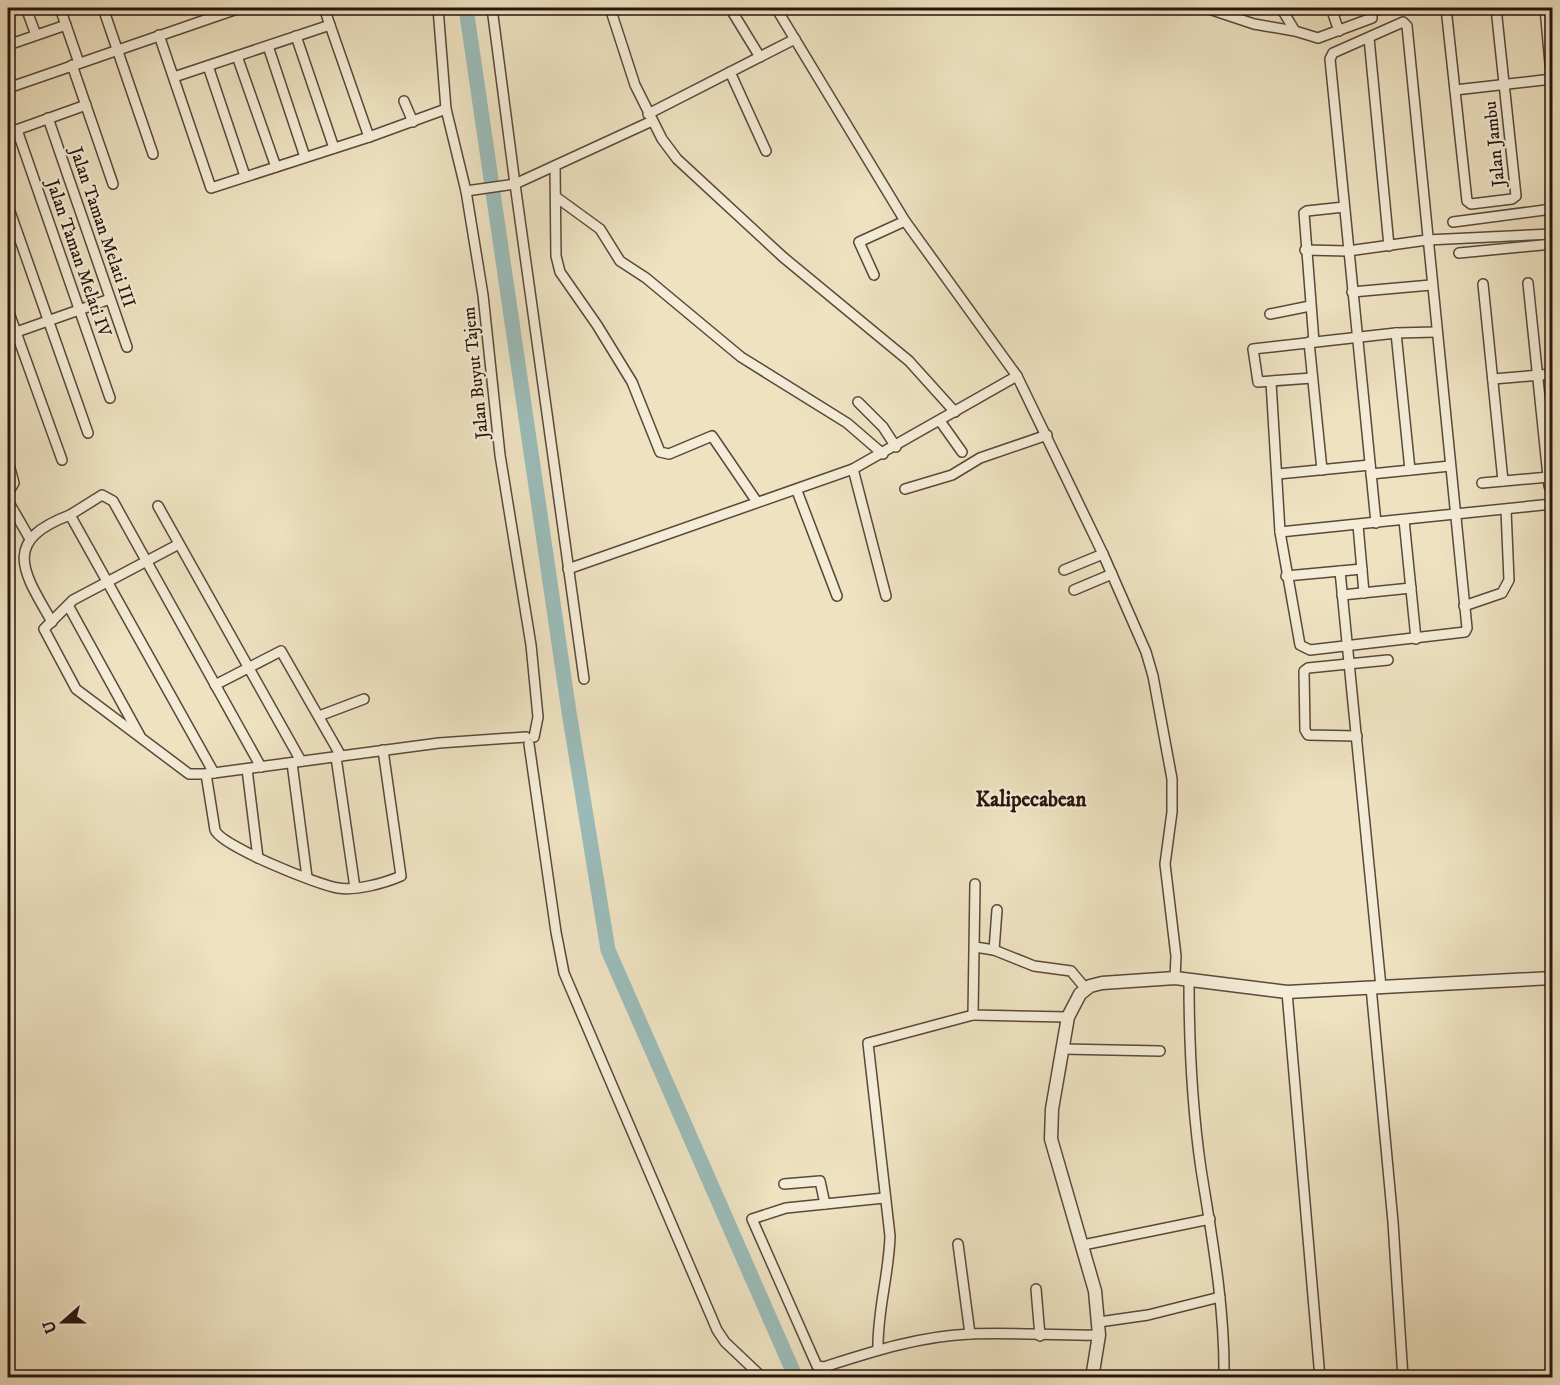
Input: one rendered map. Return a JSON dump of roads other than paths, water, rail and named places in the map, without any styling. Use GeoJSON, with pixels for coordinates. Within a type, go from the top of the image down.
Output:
{"type":"FeatureCollection","features":[{"type":"Feature","properties":{"kind":"street"},"geometry":{"type":"LineString","coordinates":[[26,8],[36,35]]}},
{"type":"Feature","properties":{"kind":"street"},"geometry":{"type":"LineString","coordinates":[[60,8],[86,105],[113,184]]}},
{"type":"Feature","properties":{"kind":"street"},"geometry":{"type":"LineString","coordinates":[[102,8],[153,154]]}},
{"type":"Feature","properties":{"kind":"street"},"geometry":{"type":"LineString","coordinates":[[8,88],[240,8]]}},
{"type":"Feature","properties":{"kind":"street"},"geometry":{"type":"LineString","coordinates":[[324,8],[369,137]]}},
{"type":"Feature","properties":{"kind":"street","name":"Jalan Buyut Tajem"},"geometry":{"type":"LineString","coordinates":[[438,8],[447,109],[469,191],[489,336],[500,455],[531,645],[538,717],[530,739],[556,932],[564,973],[717,1330],[725,1342],[763,1377]]}},
{"type":"Feature","properties":{"kind":"street"},"geometry":{"type":"LineString","coordinates":[[492,8],[513,185],[584,679]]}},
{"type":"Feature","properties":{"kind":"street"},"geometry":{"type":"LineString","coordinates":[[610,8],[626,63],[650,118],[677,159],[783,257],[909,362],[955,412]]}},
{"type":"Feature","properties":{"kind":"street"},"geometry":{"type":"LineString","coordinates":[[730,8],[760,57]]}},
{"type":"Feature","properties":{"kind":"street"},"geometry":{"type":"LineString","coordinates":[[776,8],[905,221],[1017,376],[1103,554],[1146,652],[1153,676],[1172,779],[1172,812],[1165,864],[1176,956],[1175,978]]}},
{"type":"Feature","properties":{"kind":"street"},"geometry":{"type":"LineString","coordinates":[[1206,8],[1242,20],[1318,38],[1346,36],[1369,38],[1401,22],[1407,26],[1426,240],[1467,628],[1465,632],[1416,639],[1304,671],[1305,730],[1310,736],[1357,736]]}},
{"type":"Feature","properties":{"kind":"street"},"geometry":{"type":"LineString","coordinates":[[1235,8],[1242,20]]}},
{"type":"Feature","properties":{"kind":"street"},"geometry":{"type":"LineString","coordinates":[[1281,8],[1295,31]]}},
{"type":"Feature","properties":{"kind":"street"},"geometry":{"type":"LineString","coordinates":[[1371,8],[1373,18],[1346,36],[1330,59],[1376,523]]}},
{"type":"Feature","properties":{"kind":"street"},"geometry":{"type":"LineString","coordinates":[[1446,8],[1455,90],[1552,79]]}},
{"type":"Feature","properties":{"kind":"street","name":"Jalan Jambu"},"geometry":{"type":"LineString","coordinates":[[1455,90],[1468,202],[1470,204],[1514,198],[1496,8]]}},
{"type":"Feature","properties":{"kind":"street"},"geometry":{"type":"LineString","coordinates":[[1545,8],[1552,86]]}},
{"type":"Feature","properties":{"kind":"street"},"geometry":{"type":"LineString","coordinates":[[1332,9],[1346,36]]}},
{"type":"Feature","properties":{"kind":"street"},"geometry":{"type":"LineString","coordinates":[[8,45],[66,25]]}},
{"type":"Feature","properties":{"kind":"street"},"geometry":{"type":"LineString","coordinates":[[174,77],[330,25]]}},
{"type":"Feature","properties":{"kind":"street"},"geometry":{"type":"LineString","coordinates":[[159,35],[211,188],[447,109]]}},
{"type":"Feature","properties":{"kind":"street"},"geometry":{"type":"LineString","coordinates":[[296,36],[334,148]]}},
{"type":"Feature","properties":{"kind":"street"},"geometry":{"type":"LineString","coordinates":[[1369,38],[1389,246]]}},
{"type":"Feature","properties":{"kind":"street"},"geometry":{"type":"LineString","coordinates":[[469,191],[513,185],[555,166],[650,118],[730,72],[797,42]]}},
{"type":"Feature","properties":{"kind":"street"},"geometry":{"type":"LineString","coordinates":[[268,46],[305,157]]}},
{"type":"Feature","properties":{"kind":"street"},"geometry":{"type":"LineString","coordinates":[[237,56],[276,167]]}},
{"type":"Feature","properties":{"kind":"street"},"geometry":{"type":"LineString","coordinates":[[208,66],[245,177]]}},
{"type":"Feature","properties":{"kind":"street"},"geometry":{"type":"LineString","coordinates":[[730,72],[766,151]]}},
{"type":"Feature","properties":{"kind":"street"},"geometry":{"type":"LineString","coordinates":[[404,101],[413,122]]}},
{"type":"Feature","properties":{"kind":"street"},"geometry":{"type":"LineString","coordinates":[[12,131],[86,105]]}},
{"type":"Feature","properties":{"kind":"street","name":"Jalan Taman Melati III"},"geometry":{"type":"LineString","coordinates":[[48,118],[127,347]]}},
{"type":"Feature","properties":{"kind":"street","name":"Jalan Taman Melati IV"},"geometry":{"type":"LineString","coordinates":[[12,131],[110,398]]}},
{"type":"Feature","properties":{"kind":"street"},"geometry":{"type":"LineString","coordinates":[[555,166],[556,256],[560,272],[627,374],[660,452],[669,454],[712,436],[757,502]]}},
{"type":"Feature","properties":{"kind":"street"},"geometry":{"type":"LineString","coordinates":[[556,197],[600,229],[620,261],[646,278],[741,357],[847,423],[884,454]]}},
{"type":"Feature","properties":{"kind":"street"},"geometry":{"type":"LineString","coordinates":[[8,206],[88,433]]}},
{"type":"Feature","properties":{"kind":"street"},"geometry":{"type":"LineString","coordinates":[[1322,470],[1312,378],[1304,213],[1344,207]]}},
{"type":"Feature","properties":{"kind":"street"},"geometry":{"type":"LineString","coordinates":[[1453,222],[1552,209]]}},
{"type":"Feature","properties":{"kind":"street"},"geometry":{"type":"LineString","coordinates":[[874,275],[859,242],[905,221]]}},
{"type":"Feature","properties":{"kind":"street"},"geometry":{"type":"LineString","coordinates":[[1305,250],[1348,251],[1426,240],[1552,234]]}},
{"type":"Feature","properties":{"kind":"street"},"geometry":{"type":"LineString","coordinates":[[1459,253],[1552,244]]}},
{"type":"Feature","properties":{"kind":"street"},"geometry":{"type":"LineString","coordinates":[[1482,483],[1549,481],[1528,282]]}},
{"type":"Feature","properties":{"kind":"street"},"geometry":{"type":"LineString","coordinates":[[1483,284],[1503,481]]}},
{"type":"Feature","properties":{"kind":"street"},"geometry":{"type":"LineString","coordinates":[[1352,292],[1431,285]]}},
{"type":"Feature","properties":{"kind":"street"},"geometry":{"type":"LineString","coordinates":[[11,333],[110,299]]}},
{"type":"Feature","properties":{"kind":"street"},"geometry":{"type":"LineString","coordinates":[[1270,314],[1310,306]]}},
{"type":"Feature","properties":{"kind":"street"},"geometry":{"type":"LineString","coordinates":[[8,310],[11,333],[62,460]]}},
{"type":"Feature","properties":{"kind":"street"},"geometry":{"type":"LineString","coordinates":[[1312,378],[1271,382],[1256,380],[1253,349],[1396,333],[1436,332]]}},
{"type":"Feature","properties":{"kind":"street"},"geometry":{"type":"LineString","coordinates":[[1396,333],[1410,470]]}},
{"type":"Feature","properties":{"kind":"street"},"geometry":{"type":"LineString","coordinates":[[1493,379],[1552,374]]}},
{"type":"Feature","properties":{"kind":"street"},"geometry":{"type":"LineString","coordinates":[[568,569],[757,502],[797,491],[853,469],[884,454],[1017,376]]}},
{"type":"Feature","properties":{"kind":"street"},"geometry":{"type":"LineString","coordinates":[[1271,382],[1280,532],[1300,645],[1310,650],[1388,660]]}},
{"type":"Feature","properties":{"kind":"street"},"geometry":{"type":"LineString","coordinates":[[858,402],[883,427],[896,447]]}},
{"type":"Feature","properties":{"kind":"street"},"geometry":{"type":"LineString","coordinates":[[940,421],[962,452]]}},
{"type":"Feature","properties":{"kind":"street"},"geometry":{"type":"LineString","coordinates":[[905,489],[952,475],[980,458],[1047,435]]}},
{"type":"Feature","properties":{"kind":"street"},"geometry":{"type":"LineString","coordinates":[[8,461],[14,483],[8,493]]}},
{"type":"Feature","properties":{"kind":"street"},"geometry":{"type":"LineString","coordinates":[[1278,474],[1322,470],[1410,470],[1450,466]]}},
{"type":"Feature","properties":{"kind":"street"},"geometry":{"type":"LineString","coordinates":[[853,469],[886,596]]}},
{"type":"Feature","properties":{"kind":"street"},"geometry":{"type":"LineString","coordinates":[[797,491],[837,596]]}},
{"type":"Feature","properties":{"kind":"street"},"geometry":{"type":"LineString","coordinates":[[52,622],[26,574],[22,560],[30,539],[52,523],[106,494],[113,501],[261,767]]}},
{"type":"Feature","properties":{"kind":"street"},"geometry":{"type":"LineString","coordinates":[[8,502],[30,539]]}},
{"type":"Feature","properties":{"kind":"street"},"geometry":{"type":"LineString","coordinates":[[1280,532],[1552,504]]}},
{"type":"Feature","properties":{"kind":"street"},"geometry":{"type":"LineString","coordinates":[[158,506],[249,666],[297,762],[307,877]]}},
{"type":"Feature","properties":{"kind":"street"},"geometry":{"type":"LineString","coordinates":[[1464,606],[1502,592],[1506,588],[1509,580],[1506,510]]}},
{"type":"Feature","properties":{"kind":"street"},"geometry":{"type":"LineString","coordinates":[[70,515],[210,774],[216,833],[258,858],[340,889],[355,888],[401,876],[383,750]]}},
{"type":"Feature","properties":{"kind":"street"},"geometry":{"type":"LineString","coordinates":[[1404,520],[1416,639]]}},
{"type":"Feature","properties":{"kind":"street"},"geometry":{"type":"LineString","coordinates":[[1358,525],[1364,593]]}},
{"type":"Feature","properties":{"kind":"street"},"geometry":{"type":"LineString","coordinates":[[179,544],[77,598],[44,629],[76,689],[189,774],[210,774],[439,742],[530,739]]}},
{"type":"Feature","properties":{"kind":"street"},"geometry":{"type":"LineString","coordinates":[[1064,570],[1103,554]]}},
{"type":"Feature","properties":{"kind":"street"},"geometry":{"type":"LineString","coordinates":[[1286,576],[1362,569]]}},
{"type":"Feature","properties":{"kind":"street"},"geometry":{"type":"LineString","coordinates":[[1340,571],[1357,736],[1403,1377]]}},
{"type":"Feature","properties":{"kind":"street"},"geometry":{"type":"LineString","coordinates":[[1074,590],[1112,574]]}},
{"type":"Feature","properties":{"kind":"street"},"geometry":{"type":"LineString","coordinates":[[1342,595],[1411,588]]}},
{"type":"Feature","properties":{"kind":"street"},"geometry":{"type":"LineString","coordinates":[[69,607],[141,740]]}},
{"type":"Feature","properties":{"kind":"street"},"geometry":{"type":"LineString","coordinates":[[215,685],[281,651],[319,716],[338,756],[355,888]]}},
{"type":"Feature","properties":{"kind":"street"},"geometry":{"type":"LineString","coordinates":[[319,716],[364,699]]}},
{"type":"Feature","properties":{"kind":"street"},"geometry":{"type":"LineString","coordinates":[[247,769],[258,858]]}},
{"type":"Feature","properties":{"kind":"street"},"geometry":{"type":"LineString","coordinates":[[973,1015],[975,884]]}},
{"type":"Feature","properties":{"kind":"street"},"geometry":{"type":"LineString","coordinates":[[994,950],[997,910]]}},
{"type":"Feature","properties":{"kind":"street"},"geometry":{"type":"LineString","coordinates":[[975,947],[994,950],[1034,966],[1071,971],[1086,989]]}},
{"type":"Feature","properties":{"kind":"street"},"geometry":{"type":"LineString","coordinates":[[1092,1377],[1099,1335],[1095,1291],[1051,1139],[1051,1118],[1068,1017],[1076,1000],[1086,989],[1102,982],[1175,978],[1287,992],[1552,978]]}},
{"type":"Feature","properties":{"kind":"street"},"geometry":{"type":"LineString","coordinates":[[1189,981],[1189,1041],[1195,1115],[1220,1297],[1224,1377]]}},
{"type":"Feature","properties":{"kind":"street"},"geometry":{"type":"LineString","coordinates":[[1287,992],[1320,1377]]}},
{"type":"Feature","properties":{"kind":"street"},"geometry":{"type":"LineString","coordinates":[[878,1350],[878,1319],[889,1252],[868,1043],[973,1015],[997,1013],[1068,1017]]}},
{"type":"Feature","properties":{"kind":"street"},"geometry":{"type":"LineString","coordinates":[[1063,1049],[1160,1051]]}},
{"type":"Feature","properties":{"kind":"street"},"geometry":{"type":"LineString","coordinates":[[784,1184],[820,1181],[824,1189],[825,1204]]}},
{"type":"Feature","properties":{"kind":"street"},"geometry":{"type":"LineString","coordinates":[[884,1198],[786,1208],[754,1216],[752,1221],[817,1366],[824,1367],[878,1350],[970,1334],[1099,1335]]}},
{"type":"Feature","properties":{"kind":"street"},"geometry":{"type":"LineString","coordinates":[[1083,1245],[1210,1219]]}},
{"type":"Feature","properties":{"kind":"street"},"geometry":{"type":"LineString","coordinates":[[958,1244],[970,1334]]}},
{"type":"Feature","properties":{"kind":"street"},"geometry":{"type":"LineString","coordinates":[[1036,1289],[1040,1336]]}},
{"type":"Feature","properties":{"kind":"street"},"geometry":{"type":"LineString","coordinates":[[1099,1322],[1148,1316],[1220,1297]]}},
{"type":"Feature","properties":{"kind":"waterway"},"geometry":{"type":"LineString","coordinates":[[466,8],[569,712],[608,950],[796,1378]]}},
{"type":"Feature","properties":{"kind":"district","name":"Kalipecabean"},"geometry":{"type":"Point","coordinates":[1031,799]}}]}
